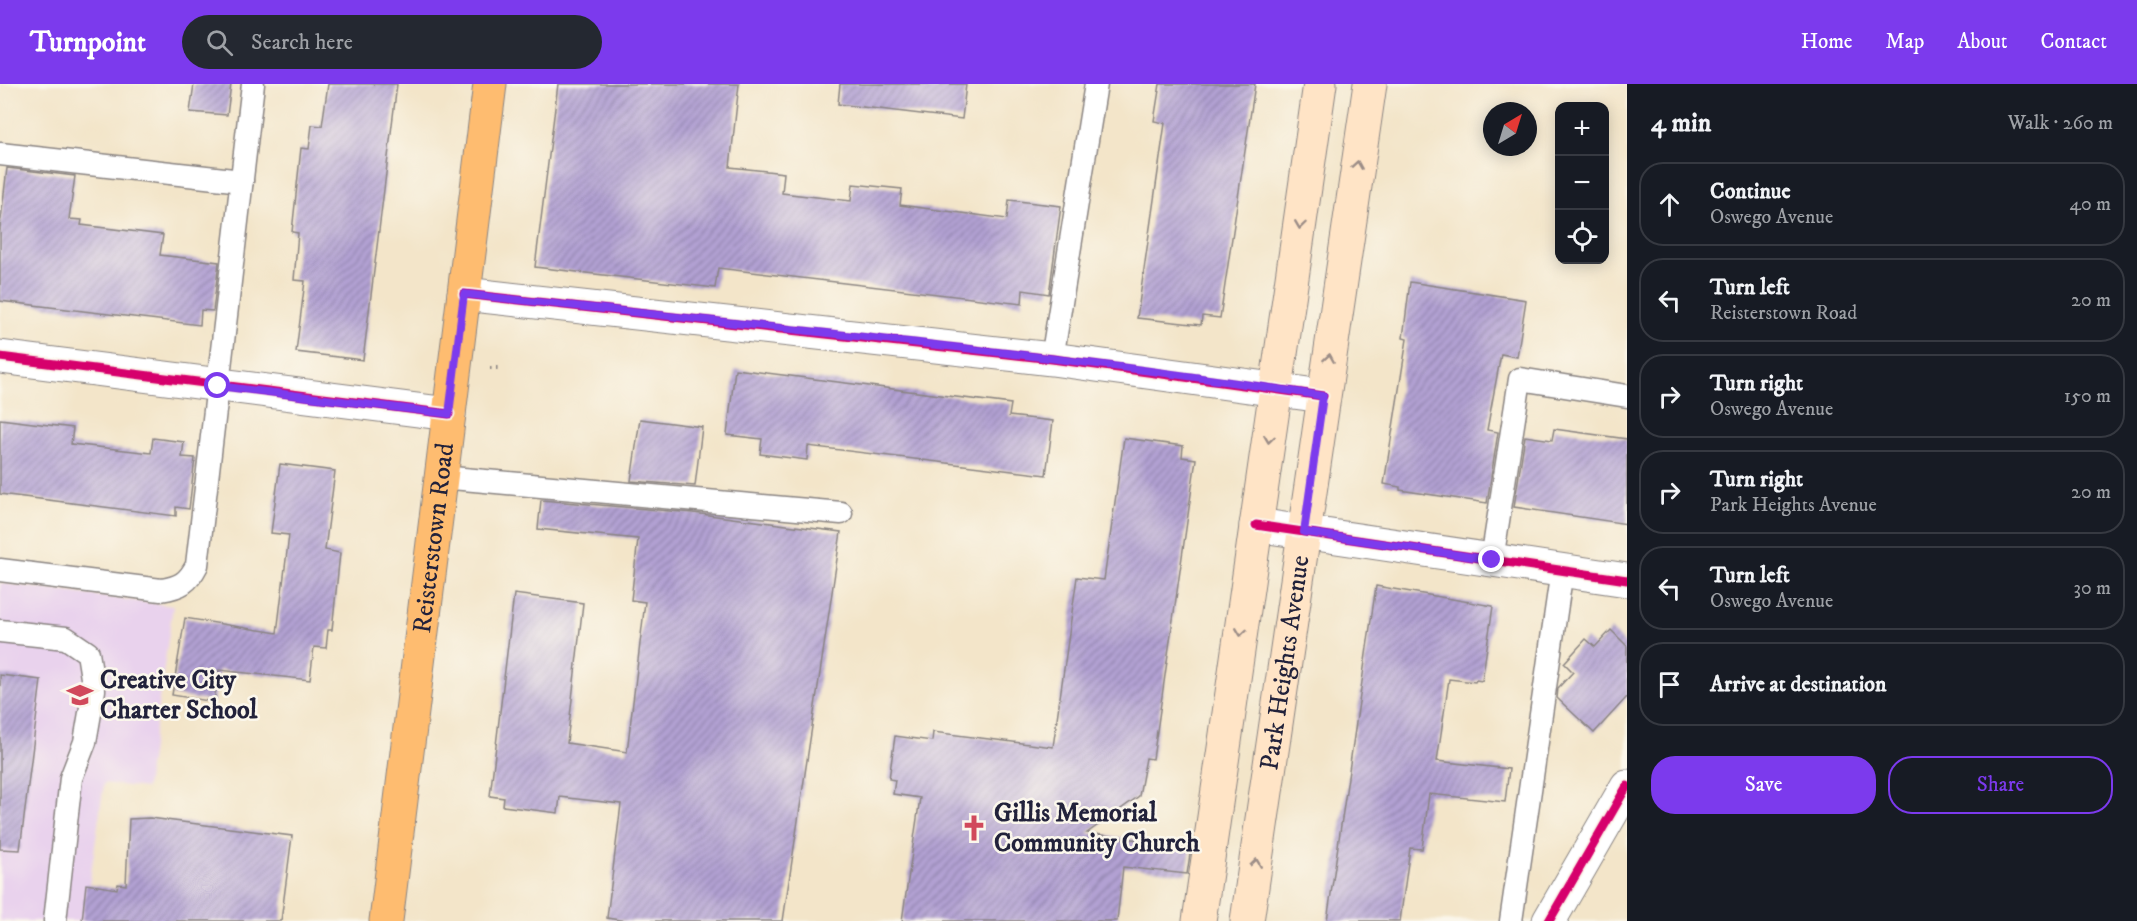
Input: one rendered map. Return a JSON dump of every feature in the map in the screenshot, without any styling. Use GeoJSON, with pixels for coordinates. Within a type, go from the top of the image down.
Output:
{"type":"FeatureCollection","features":[{"type":"Feature","properties":{"kind":"main road","name":"Reisterstown Road"},"geometry":{"type":"LineString","coordinates":[[386,921],[490,84]]}},
{"type":"Feature","properties":{"kind":"main road","name":"Park Heights Avenue"},"geometry":{"type":"LineString","coordinates":[[1199,921],[1320,84]]}},
{"type":"Feature","properties":{"kind":"main road","name":"Park Heights Avenue"},"geometry":{"type":"LineString","coordinates":[[1247,921],[1370,84]]}},
{"type":"Feature","properties":{"kind":"street"},"geometry":{"type":"LineString","coordinates":[[464,294],[1052,359],[1323,396]]}},
{"type":"Feature","properties":{"kind":"street"},"geometry":{"type":"LineString","coordinates":[[0,357],[449,414]]}},
{"type":"Feature","properties":{"kind":"street"},"geometry":{"type":"LineString","coordinates":[[1256,525],[1627,579]]}},
{"type":"Feature","properties":{"kind":"street"},"geometry":{"type":"LineString","coordinates":[[1549,921],[1624,796]]}},
{"type":"Feature","properties":{"kind":"lane"},"geometry":{"type":"LineString","coordinates":[[0,570],[161,590],[177,588],[190,579],[197,565],[253,84]]}},
{"type":"Feature","properties":{"kind":"lane"},"geometry":{"type":"LineString","coordinates":[[1052,359],[1096,84]]}},
{"type":"Feature","properties":{"kind":"lane"},"geometry":{"type":"LineString","coordinates":[[0,154],[242,181]]}},
{"type":"Feature","properties":{"kind":"lane"},"geometry":{"type":"LineString","coordinates":[[1492,560],[1520,379],[1627,396]]}},
{"type":"Feature","properties":{"kind":"lane"},"geometry":{"type":"LineString","coordinates":[[441,477],[842,513]]}},
{"type":"Feature","properties":{"kind":"lane"},"geometry":{"type":"LineString","coordinates":[[1511,921],[1562,570]]}},
{"type":"Feature","properties":{"kind":"lane"},"geometry":{"type":"LineString","coordinates":[[0,631],[66,638],[88,653],[92,666],[94,690],[85,742],[71,778],[56,921]]}},
{"type":"Feature","properties":{"kind":"path"},"geometry":{"type":"LineString","coordinates":[[490,368],[501,368]]}},
{"type":"Feature","properties":{"kind":"shaded area","name":"Creative City Charter School"},"geometry":{"type":"Polygon","coordinates":[[[0,583],[173,606],[146,788],[104,783],[84,921],[0,921],[0,583]]]}},
{"type":"Feature","properties":{"kind":"building"},"geometry":{"type":"Polygon","coordinates":[[[194,84],[231,84],[227,115],[190,112],[194,84]]]}},
{"type":"Feature","properties":{"kind":"building"},"geometry":{"type":"Polygon","coordinates":[[[328,84],[397,84],[363,360],[296,352],[305,281],[294,280],[298,233],[292,232],[301,148],[309,149],[312,125],[322,126],[328,84]]]}},
{"type":"Feature","properties":{"kind":"building"},"geometry":{"type":"Polygon","coordinates":[[[558,84],[739,84],[730,167],[784,173],[782,193],[851,201],[853,184],[902,189],[900,205],[1007,219],[1009,200],[1061,206],[1049,294],[1023,290],[1022,304],[718,268],[715,288],[535,267],[558,84]]]}},
{"type":"Feature","properties":{"kind":"building"},"geometry":{"type":"Polygon","coordinates":[[[840,84],[966,84],[962,119],[838,104],[840,84]]]}},
{"type":"Feature","properties":{"kind":"building"},"geometry":{"type":"Polygon","coordinates":[[[1160,84],[1255,84],[1220,318],[1202,316],[1201,325],[1137,318],[1165,123],[1154,121],[1160,84]]]}},
{"type":"Feature","properties":{"kind":"building"},"geometry":{"type":"Polygon","coordinates":[[[7,168],[75,176],[69,219],[82,220],[81,225],[163,235],[160,255],[219,262],[213,311],[201,310],[200,325],[0,301],[0,228],[7,168]]]}},
{"type":"Feature","properties":{"kind":"building"},"geometry":{"type":"Polygon","coordinates":[[[1410,282],[1526,300],[1517,357],[1501,354],[1487,430],[1498,432],[1487,503],[1400,490],[1400,487],[1384,484],[1407,339],[1403,338],[1410,282]]]}},
{"type":"Feature","properties":{"kind":"building"},"geometry":{"type":"Polygon","coordinates":[[[735,369],[1011,404],[1009,416],[1053,421],[1046,475],[808,446],[807,460],[760,454],[762,439],[727,435],[735,369]]]}},
{"type":"Feature","properties":{"kind":"building"},"geometry":{"type":"Polygon","coordinates":[[[0,419],[73,428],[71,444],[151,453],[153,438],[184,442],[182,457],[195,458],[189,509],[176,507],[176,516],[0,494],[0,419]]]}},
{"type":"Feature","properties":{"kind":"building"},"geometry":{"type":"Polygon","coordinates":[[[640,419],[702,427],[695,486],[631,481],[640,419]]]}},
{"type":"Feature","properties":{"kind":"building"},"geometry":{"type":"Polygon","coordinates":[[[1554,429],[1627,439],[1627,524],[1514,507],[1525,436],[1552,440],[1554,429]]]}},
{"type":"Feature","properties":{"kind":"building"},"geometry":{"type":"Polygon","coordinates":[[[1124,438],[1183,446],[1182,457],[1196,459],[1153,759],[1146,758],[1139,796],[1087,833],[1191,847],[1187,874],[1123,867],[1117,921],[902,921],[920,798],[893,794],[895,780],[889,779],[895,736],[932,741],[933,732],[1053,747],[1077,577],[1104,580],[1124,438]]]}},
{"type":"Feature","properties":{"kind":"building"},"geometry":{"type":"Polygon","coordinates":[[[280,464],[335,471],[325,550],[340,553],[332,630],[328,630],[326,648],[314,647],[310,680],[219,670],[214,702],[172,695],[185,618],[277,633],[289,535],[271,533],[280,464]]]}},
{"type":"Feature","properties":{"kind":"building"},"geometry":{"type":"Polygon","coordinates":[[[541,500],[693,513],[841,532],[783,921],[626,921],[607,918],[621,804],[560,797],[558,813],[503,806],[504,798],[490,796],[514,594],[583,603],[567,743],[627,752],[645,602],[631,600],[638,539],[538,529],[541,500]]]}},
{"type":"Feature","properties":{"kind":"building"},"geometry":{"type":"Polygon","coordinates":[[[1376,586],[1493,606],[1482,681],[1449,679],[1437,761],[1509,769],[1505,802],[1429,794],[1422,849],[1410,848],[1400,921],[1327,921],[1376,586]]]}},
{"type":"Feature","properties":{"kind":"building"},"geometry":{"type":"Polygon","coordinates":[[[1611,630],[1627,646],[1627,697],[1594,733],[1557,698],[1558,688],[1573,672],[1564,663],[1586,639],[1595,647],[1611,630]]]}},
{"type":"Feature","properties":{"kind":"building"},"geometry":{"type":"Polygon","coordinates":[[[0,675],[41,680],[20,850],[0,849],[0,675]]]}},
{"type":"Feature","properties":{"kind":"building"},"geometry":{"type":"Polygon","coordinates":[[[150,818],[292,836],[281,921],[82,921],[86,884],[117,889],[118,884],[126,885],[129,819],[150,818]]]}},
{"type":"Feature","properties":{"kind":"cycle path"},"geometry":{"type":"LineString","coordinates":[[464,294],[1052,359],[1323,396]]}},
{"type":"Feature","properties":{"kind":"cycle path"},"geometry":{"type":"LineString","coordinates":[[0,357],[449,414]]}},
{"type":"Feature","properties":{"kind":"cycle path"},"geometry":{"type":"LineString","coordinates":[[1256,525],[1627,580]]}},
{"type":"Feature","properties":{"kind":"cycle path"},"geometry":{"type":"LineString","coordinates":[[1549,921],[1627,786]]}},
{"type":"Feature","properties":{"kind":"place","name":"Creative City Charter School"},"geometry":{"type":"Point","coordinates":[80,695]}},
{"type":"Feature","properties":{"kind":"place","name":"Gillis Memorial Community Church"},"geometry":{"type":"Point","coordinates":[974,828]}},
{"type":"Feature","properties":{"kind":"route"},"geometry":{"type":"LineString","coordinates":[[218,386],[449,414],[464,294],[1052,359],[1276,389],[1323,396],[1304,532],[1492,560]]}}]}
